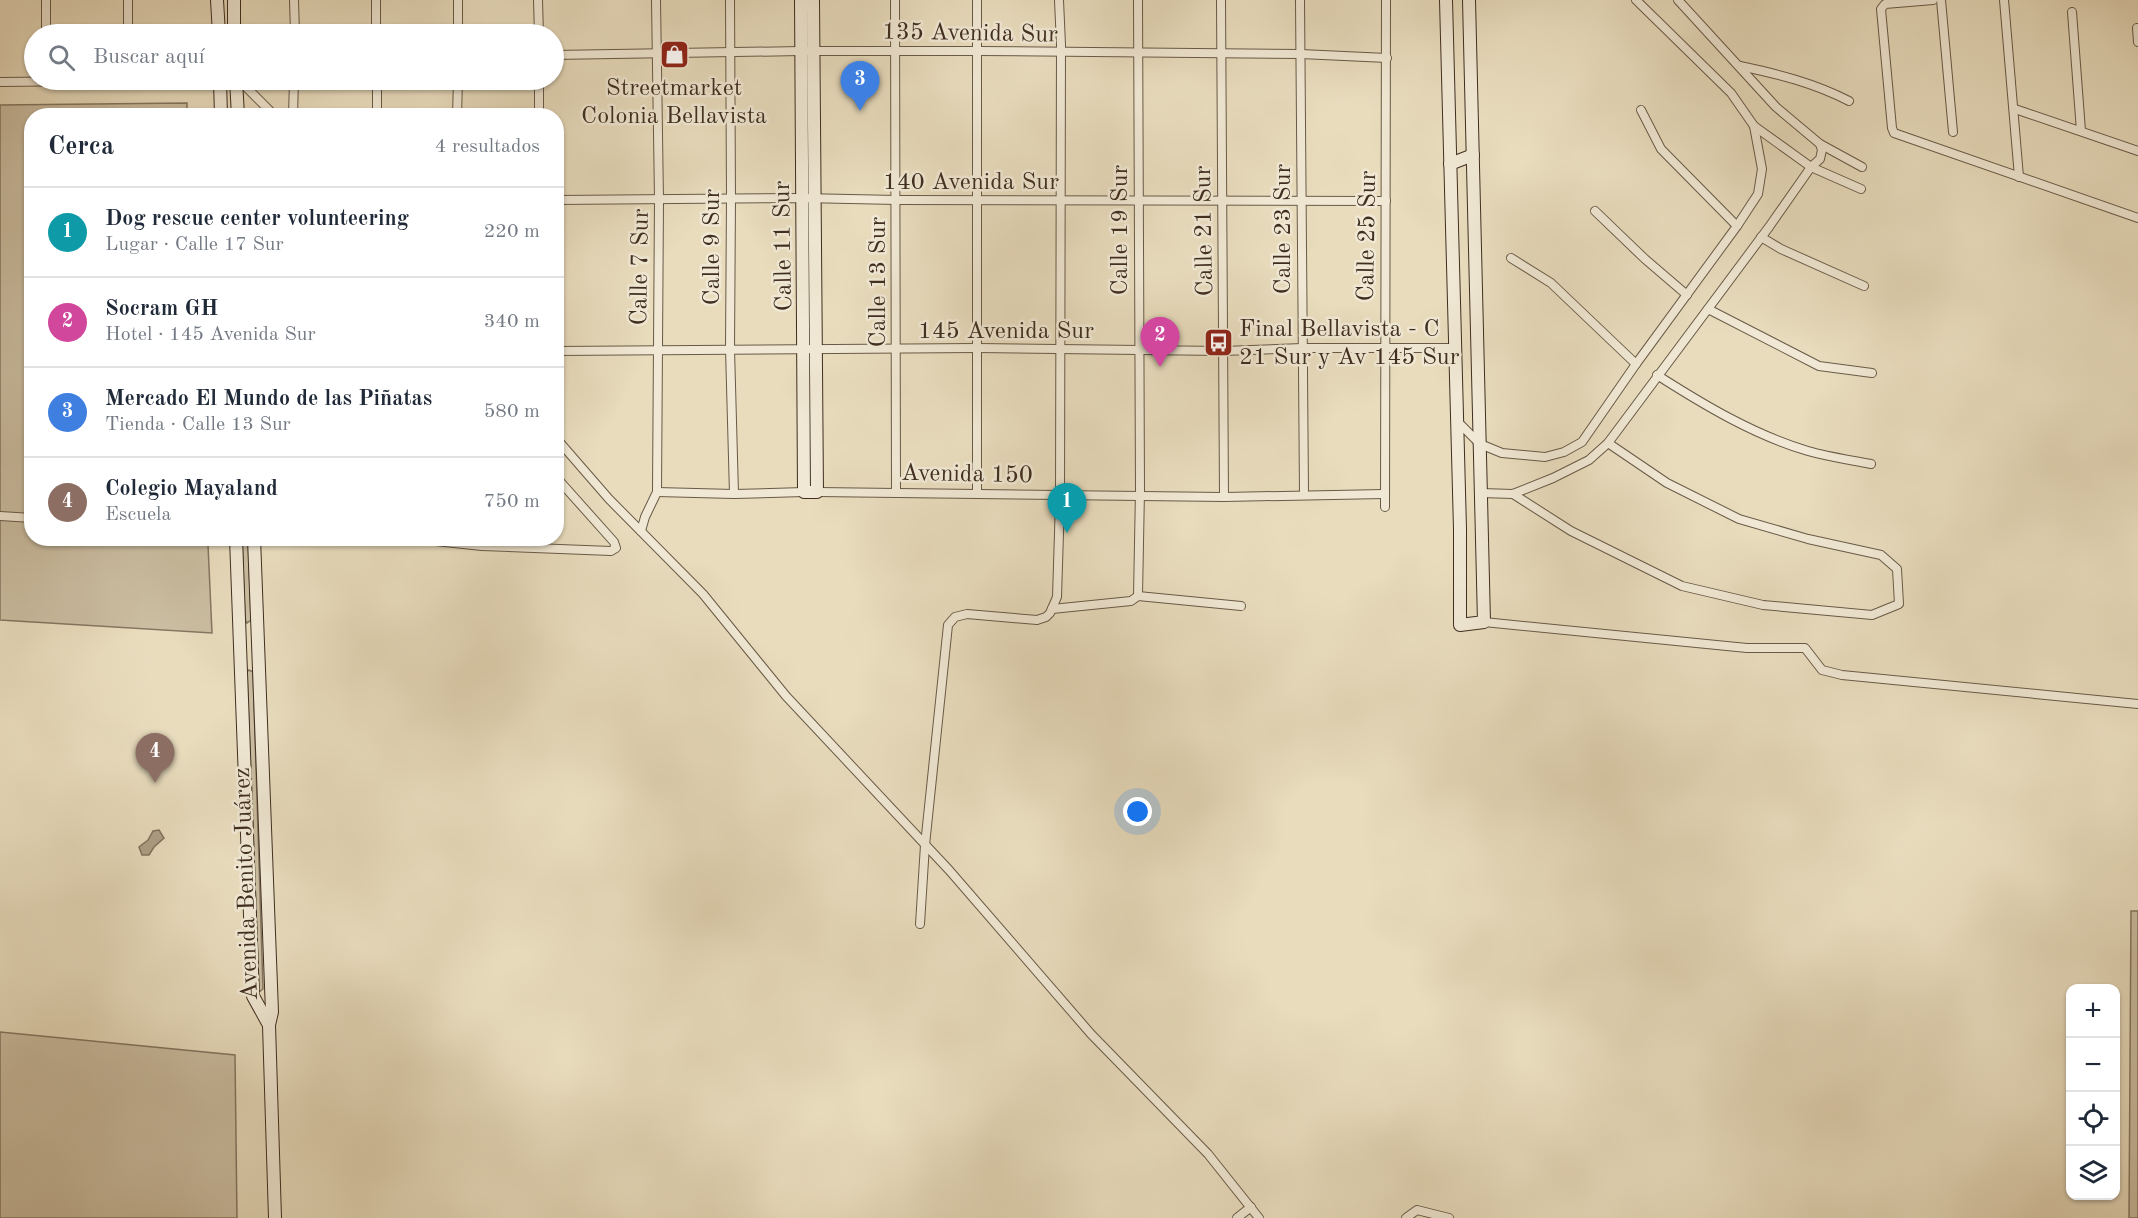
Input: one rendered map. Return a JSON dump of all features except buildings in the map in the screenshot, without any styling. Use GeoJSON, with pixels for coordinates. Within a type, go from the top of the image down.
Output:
{"type":"FeatureCollection","features":[{"type":"Feature","properties":{"kind":"main road"},"geometry":{"type":"LineString","coordinates":[[217,0],[218,24]]}},
{"type":"Feature","properties":{"kind":"main road"},"geometry":{"type":"LineString","coordinates":[[234,0],[234,24]]}},
{"type":"Feature","properties":{"kind":"main road","name":"Calle 11 Sur"},"geometry":{"type":"LineString","coordinates":[[801,0],[807,51],[815,198],[804,492]]}},
{"type":"Feature","properties":{"kind":"main road","name":"Calle 11 Sur"},"geometry":{"type":"LineString","coordinates":[[813,0],[807,51],[802,198],[818,492]]}},
{"type":"Feature","properties":{"kind":"main road"},"geometry":{"type":"LineString","coordinates":[[1446,0],[1460,624],[1484,622],[1468,0]]}},
{"type":"Feature","properties":{"kind":"main road"},"geometry":{"type":"LineString","coordinates":[[220,90],[221,108]]}},
{"type":"Feature","properties":{"kind":"main road"},"geometry":{"type":"LineString","coordinates":[[237,108],[238,90]]}},
{"type":"Feature","properties":{"kind":"main road"},"geometry":{"type":"LineString","coordinates":[[1450,164],[1473,155]]}},
{"type":"Feature","properties":{"kind":"main road","name":"Avenida 150"},"geometry":{"type":"LineString","coordinates":[[804,492],[818,492]]}},
{"type":"Feature","properties":{"kind":"main road","name":"Avenida Benito Juárez"},"geometry":{"type":"LineString","coordinates":[[236,546],[254,996],[268,1024]]}},
{"type":"Feature","properties":{"kind":"main road","name":"Avenida Benito Juárez"},"geometry":{"type":"LineString","coordinates":[[254,546],[272,1012],[268,1024]]}},
{"type":"Feature","properties":{"kind":"main road"},"geometry":{"type":"LineString","coordinates":[[268,1024],[275,1218]]}},
{"type":"Feature","properties":{"kind":"street"},"geometry":{"type":"LineString","coordinates":[[46,0],[46,24]]}},
{"type":"Feature","properties":{"kind":"street"},"geometry":{"type":"LineString","coordinates":[[128,0],[128,24]]}},
{"type":"Feature","properties":{"kind":"street"},"geometry":{"type":"LineString","coordinates":[[294,0],[295,24]]}},
{"type":"Feature","properties":{"kind":"street"},"geometry":{"type":"LineString","coordinates":[[376,0],[376,24]]}},
{"type":"Feature","properties":{"kind":"street"},"geometry":{"type":"LineString","coordinates":[[458,0],[458,24]]}},
{"type":"Feature","properties":{"kind":"street"},"geometry":{"type":"LineString","coordinates":[[538,0],[538,24]]}},
{"type":"Feature","properties":{"kind":"street","name":"Calle 7 Sur"},"geometry":{"type":"LineString","coordinates":[[641,531],[657,492],[659,200],[656,0]]}},
{"type":"Feature","properties":{"kind":"street","name":"Calle 9 Sur"},"geometry":{"type":"LineString","coordinates":[[730,0],[730,349],[734,494]]}},
{"type":"Feature","properties":{"kind":"street","name":"Calle 13 Sur"},"geometry":{"type":"LineString","coordinates":[[895,0],[897,51],[896,493]]}},
{"type":"Feature","properties":{"kind":"street"},"geometry":{"type":"LineString","coordinates":[[977,0],[977,494]]}},
{"type":"Feature","properties":{"kind":"street"},"geometry":{"type":"LineString","coordinates":[[920,924],[948,625],[955,617],[967,614],[1037,620],[1046,617],[1058,597],[1060,496],[1059,0]]}},
{"type":"Feature","properties":{"kind":"street","name":"Calle 19 Sur"},"geometry":{"type":"LineString","coordinates":[[1138,0],[1140,496],[1138,596]]}},
{"type":"Feature","properties":{"kind":"street","name":"Calle 21 Sur"},"geometry":{"type":"LineString","coordinates":[[1221,0],[1224,497]]}},
{"type":"Feature","properties":{"kind":"street","name":"Calle 23 Sur"},"geometry":{"type":"LineString","coordinates":[[1300,0],[1304,494]]}},
{"type":"Feature","properties":{"kind":"street","name":"Calle 25 Sur"},"geometry":{"type":"LineString","coordinates":[[1385,507],[1386,0]]}},
{"type":"Feature","properties":{"kind":"street"},"geometry":{"type":"LineString","coordinates":[[1636,0],[1731,93],[1754,126],[1811,167],[1861,189]]}},
{"type":"Feature","properties":{"kind":"street"},"geometry":{"type":"LineString","coordinates":[[1678,0],[1776,107],[1820,144],[1862,167]]}},
{"type":"Feature","properties":{"kind":"street"},"geometry":{"type":"LineString","coordinates":[[1933,0],[1885,4],[1881,9],[1894,133],[2138,218]]}},
{"type":"Feature","properties":{"kind":"street"},"geometry":{"type":"LineString","coordinates":[[1941,0],[1953,132]]}},
{"type":"Feature","properties":{"kind":"street"},"geometry":{"type":"LineString","coordinates":[[2004,0],[2019,177]]}},
{"type":"Feature","properties":{"kind":"street"},"geometry":{"type":"LineString","coordinates":[[2072,12],[2081,131]]}},
{"type":"Feature","properties":{"kind":"street"},"geometry":{"type":"LineString","coordinates":[[2137,28],[2138,42]]}},
{"type":"Feature","properties":{"kind":"street","name":"135 Avenida Sur"},"geometry":{"type":"LineString","coordinates":[[564,55],[978,51],[1301,54],[1387,58]]}},
{"type":"Feature","properties":{"kind":"street"},"geometry":{"type":"LineString","coordinates":[[1739,66],[1824,88],[1849,100]]}},
{"type":"Feature","properties":{"kind":"street"},"geometry":{"type":"LineString","coordinates":[[0,82],[24,81]]}},
{"type":"Feature","properties":{"kind":"street"},"geometry":{"type":"LineString","coordinates":[[248,90],[266,108]]}},
{"type":"Feature","properties":{"kind":"street"},"geometry":{"type":"LineString","coordinates":[[293,108],[294,90]]}},
{"type":"Feature","properties":{"kind":"street"},"geometry":{"type":"LineString","coordinates":[[377,90],[377,108]]}},
{"type":"Feature","properties":{"kind":"street"},"geometry":{"type":"LineString","coordinates":[[457,108],[458,90]]}},
{"type":"Feature","properties":{"kind":"street"},"geometry":{"type":"LineString","coordinates":[[538,108],[539,90]]}},
{"type":"Feature","properties":{"kind":"street"},"geometry":{"type":"LineString","coordinates":[[2015,109],[2138,151]]}},
{"type":"Feature","properties":{"kind":"street"},"geometry":{"type":"LineString","coordinates":[[1641,110],[1661,149],[1737,226]]}},
{"type":"Feature","properties":{"kind":"street"},"geometry":{"type":"LineString","coordinates":[[1457,421],[1480,444],[1502,453],[1545,457],[1564,452],[1582,442],[1758,194],[1762,169],[1754,126]]}},
{"type":"Feature","properties":{"kind":"street"},"geometry":{"type":"LineString","coordinates":[[1480,493],[1513,494],[1553,478],[1589,459],[1608,443],[1811,167],[1820,159],[1822,150],[1820,144]]}},
{"type":"Feature","properties":{"kind":"street","name":"140 Avenida Sur"},"geometry":{"type":"LineString","coordinates":[[564,200],[815,198],[1386,201]]}},
{"type":"Feature","properties":{"kind":"street"},"geometry":{"type":"LineString","coordinates":[[1594,211],[1687,295]]}},
{"type":"Feature","properties":{"kind":"street"},"geometry":{"type":"LineString","coordinates":[[1761,237],[1790,253],[1864,286]]}},
{"type":"Feature","properties":{"kind":"street"},"geometry":{"type":"LineString","coordinates":[[1511,258],[1551,283],[1636,364]]}},
{"type":"Feature","properties":{"kind":"street"},"geometry":{"type":"LineString","coordinates":[[1708,309],[1819,366],[1872,374]]}},
{"type":"Feature","properties":{"kind":"street","name":"145 Avenida Sur"},"geometry":{"type":"LineString","coordinates":[[564,351],[977,348],[1223,351],[1302,348],[1455,348]]}},
{"type":"Feature","properties":{"kind":"street"},"geometry":{"type":"LineString","coordinates":[[1658,375],[1699,402],[1754,430],[1808,451],[1871,464]]}},
{"type":"Feature","properties":{"kind":"street"},"geometry":{"type":"LineString","coordinates":[[1513,494],[1571,531],[1682,586],[1763,605],[1872,615],[1899,604],[1897,569],[1881,555],[1808,539],[1739,519],[1667,483],[1608,443]]}},
{"type":"Feature","properties":{"kind":"street"},"geometry":{"type":"LineString","coordinates":[[564,447],[609,499],[702,594],[786,696],[926,845],[1091,1034],[1208,1154],[1259,1218]]}},
{"type":"Feature","properties":{"kind":"street"},"geometry":{"type":"LineString","coordinates":[[539,546],[611,551],[616,548],[614,542],[564,486]]}},
{"type":"Feature","properties":{"kind":"street","name":"Avenida 150"},"geometry":{"type":"LineString","coordinates":[[657,492],[734,494],[804,492]]}},
{"type":"Feature","properties":{"kind":"street","name":"Avenida 150"},"geometry":{"type":"LineString","coordinates":[[818,492],[1224,497],[1384,494]]}},
{"type":"Feature","properties":{"kind":"street"},"geometry":{"type":"LineString","coordinates":[[0,516],[24,518]]}},
{"type":"Feature","properties":{"kind":"street"},"geometry":{"type":"LineString","coordinates":[[1052,609],[1131,601],[1138,596],[1241,606]]}},
{"type":"Feature","properties":{"kind":"street"},"geometry":{"type":"LineString","coordinates":[[1484,622],[1747,648],[1805,648],[1822,670],[1842,675],[2138,704]]}},
{"type":"Feature","properties":{"kind":"street"},"geometry":{"type":"LineString","coordinates":[[1237,1218],[1251,1207]]}},
{"type":"Feature","properties":{"kind":"street"},"geometry":{"type":"LineString","coordinates":[[1406,1218],[1417,1210],[1449,1218]]}},
{"type":"Feature","properties":{"kind":"shaded area"},"geometry":{"type":"Polygon","coordinates":[[[187,103],[187,108],[24,108],[24,546],[208,546],[212,633],[0,620],[0,105],[187,103]]]}},
{"type":"Feature","properties":{"kind":"shaded area"},"geometry":{"type":"Polygon","coordinates":[[[242,546],[248,546],[251,620],[247,623],[242,546]]]}},
{"type":"Feature","properties":{"kind":"shaded area"},"geometry":{"type":"Polygon","coordinates":[[[249,670],[253,672],[263,989],[259,992],[247,672],[249,670]]]}},
{"type":"Feature","properties":{"kind":"shaded area"},"geometry":{"type":"Polygon","coordinates":[[[159,830],[164,838],[149,855],[142,855],[139,847],[148,840],[153,831],[159,830]]]}},
{"type":"Feature","properties":{"kind":"shaded area"},"geometry":{"type":"Polygon","coordinates":[[[2131,911],[2138,911],[2138,1218],[2129,1218],[2131,911]]]}},
{"type":"Feature","properties":{"kind":"shaded area"},"geometry":{"type":"Polygon","coordinates":[[[0,1032],[235,1055],[237,1218],[0,1218],[0,1032]]]}},
{"type":"Feature","properties":{"kind":"place","name":"Streetmarket Colonia Bellavista"},"geometry":{"type":"Point","coordinates":[674,54]}},
{"type":"Feature","properties":{"kind":"place","name":"Mercado El Mundo de las Piñatas"},"geometry":{"type":"Point","coordinates":[860,111]}},
{"type":"Feature","properties":{"kind":"place","name":"Final Bellavista - C 21 Sur y Av 145 Sur"},"geometry":{"type":"Point","coordinates":[1218,342]}},
{"type":"Feature","properties":{"kind":"place","name":"Socram GH"},"geometry":{"type":"Point","coordinates":[1160,367]}},
{"type":"Feature","properties":{"kind":"place","name":"Dog rescue center volunteering"},"geometry":{"type":"Point","coordinates":[1067,533]}},
{"type":"Feature","properties":{"kind":"place","name":"Colegio Mayaland"},"geometry":{"type":"Point","coordinates":[155,783]}}]}
